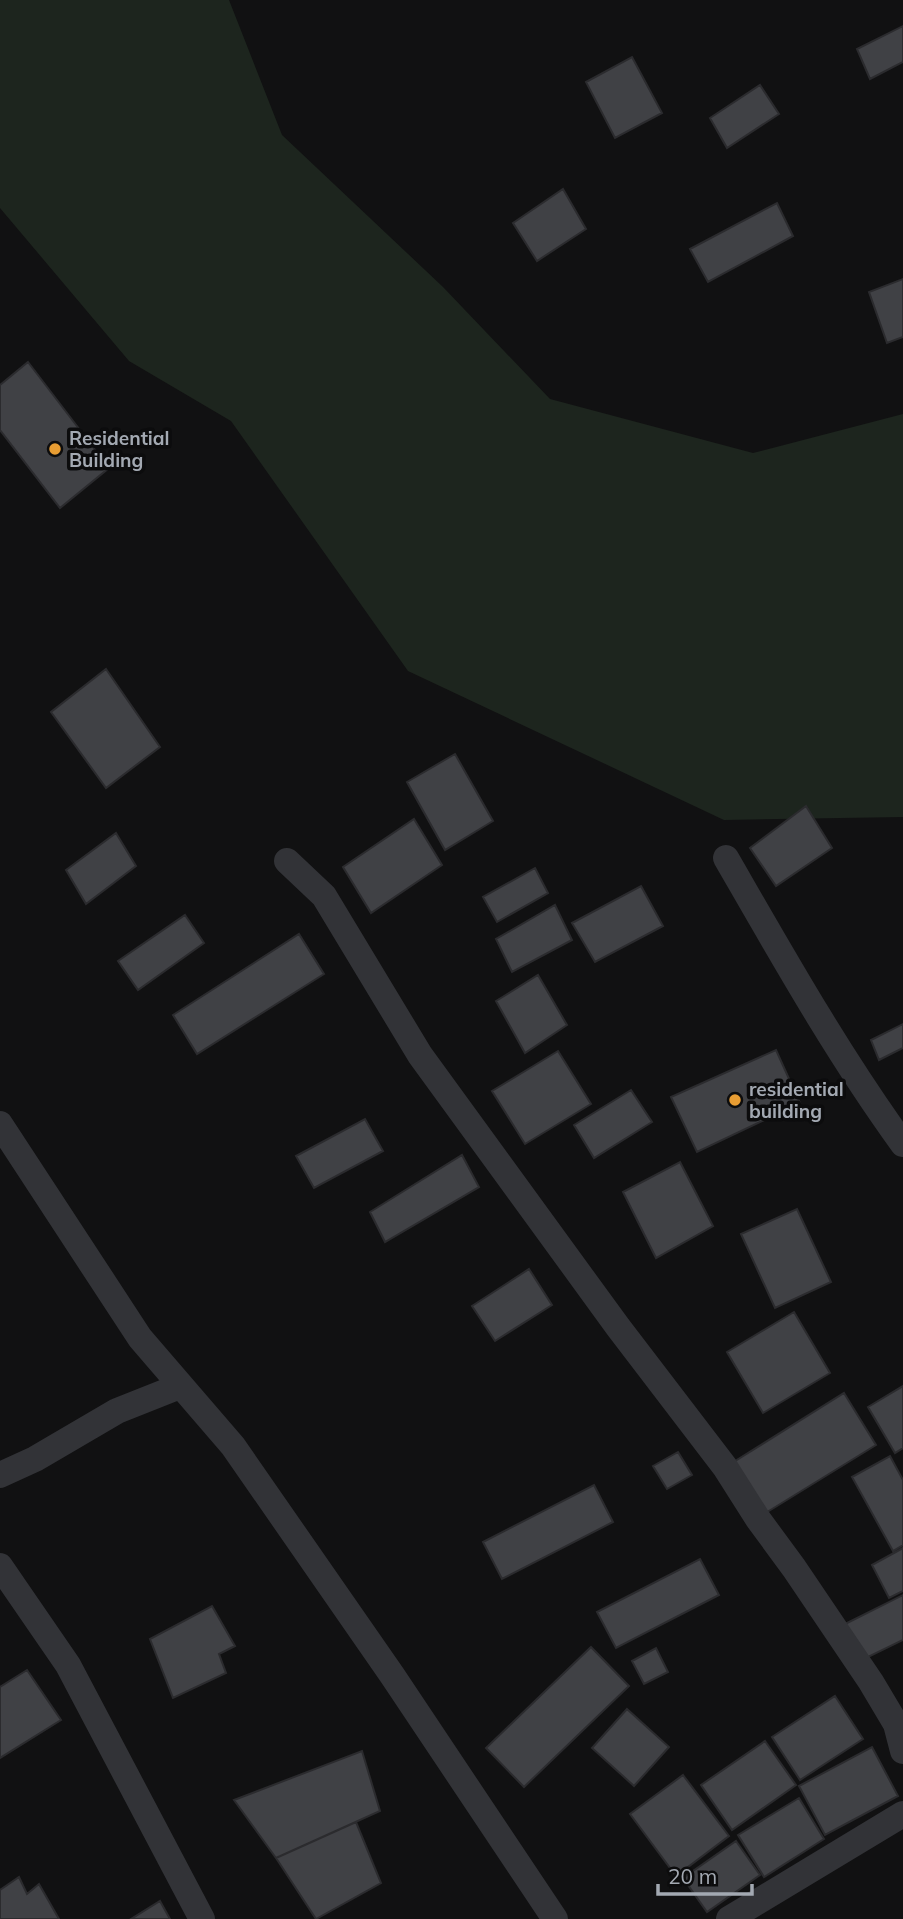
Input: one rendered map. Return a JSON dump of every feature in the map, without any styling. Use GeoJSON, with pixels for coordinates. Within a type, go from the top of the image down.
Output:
{"type":"FeatureCollection","features":[{"type":"Feature","properties":{"kind":"street"},"geometry":{"type":"LineString","coordinates":[[726,858],[830,1036],[865,1092],[903,1144]]}},
{"type":"Feature","properties":{"kind":"street"},"geometry":{"type":"LineString","coordinates":[[287,861],[324,896],[420,1055],[618,1327],[725,1467],[871,1682],[895,1724],[903,1751]]}},
{"type":"Feature","properties":{"kind":"street"},"geometry":{"type":"LineString","coordinates":[[0,1124],[140,1338],[233,1446],[392,1675],[555,1919]]}},
{"type":"Feature","properties":{"kind":"street"},"geometry":{"type":"LineString","coordinates":[[0,1475],[35,1459],[117,1411],[180,1386]]}},
{"type":"Feature","properties":{"kind":"street"},"geometry":{"type":"LineString","coordinates":[[0,1566],[68,1665],[202,1919]]}},
{"type":"Feature","properties":{"kind":"street"},"geometry":{"type":"LineString","coordinates":[[729,1919],[903,1814]]}},
{"type":"Feature","properties":{"kind":"shaded area"},"geometry":{"type":"Polygon","coordinates":[[[0,0],[229,0],[282,135],[443,287],[550,399],[753,453],[903,414],[903,817],[724,820],[408,671],[231,421],[129,361],[0,208],[0,0]]]}},
{"type":"Feature","properties":{"kind":"building"},"geometry":{"type":"Polygon","coordinates":[[[903,26],[903,62],[870,79],[857,49],[903,26]]]}},
{"type":"Feature","properties":{"kind":"building"},"geometry":{"type":"Polygon","coordinates":[[[632,57],[662,113],[615,138],[586,82],[632,57]]]}},
{"type":"Feature","properties":{"kind":"building"},"geometry":{"type":"Polygon","coordinates":[[[760,85],[779,114],[727,148],[710,118],[760,85]]]}},
{"type":"Feature","properties":{"kind":"building"},"geometry":{"type":"Polygon","coordinates":[[[563,189],[586,229],[537,261],[513,223],[563,189]]]}},
{"type":"Feature","properties":{"kind":"building"},"geometry":{"type":"Polygon","coordinates":[[[777,203],[793,236],[708,282],[690,249],[777,203]]]}},
{"type":"Feature","properties":{"kind":"building"},"geometry":{"type":"Polygon","coordinates":[[[903,279],[903,337],[887,343],[869,292],[903,279]]]}},
{"type":"Feature","properties":{"kind":"building","name":"Residential Building"},"geometry":{"type":"Polygon","coordinates":[[[28,362],[109,468],[60,508],[0,430],[0,385],[28,362]]]}},
{"type":"Feature","properties":{"kind":"building"},"geometry":{"type":"Polygon","coordinates":[[[106,669],[160,747],[106,788],[51,712],[106,669]]]}},
{"type":"Feature","properties":{"kind":"building"},"geometry":{"type":"Polygon","coordinates":[[[455,754],[493,821],[445,850],[407,782],[455,754]]]}},
{"type":"Feature","properties":{"kind":"building"},"geometry":{"type":"Polygon","coordinates":[[[806,806],[832,848],[776,886],[750,848],[806,806]]]}},
{"type":"Feature","properties":{"kind":"building"},"geometry":{"type":"Polygon","coordinates":[[[414,819],[442,865],[371,913],[343,867],[414,819]]]}},
{"type":"Feature","properties":{"kind":"building"},"geometry":{"type":"Polygon","coordinates":[[[116,833],[136,866],[86,904],[66,870],[116,833]]]}},
{"type":"Feature","properties":{"kind":"building"},"geometry":{"type":"Polygon","coordinates":[[[535,868],[548,893],[497,922],[483,897],[535,868]]]}},
{"type":"Feature","properties":{"kind":"building"},"geometry":{"type":"Polygon","coordinates":[[[641,886],[663,926],[595,962],[572,923],[641,886]]]}},
{"type":"Feature","properties":{"kind":"building"},"geometry":{"type":"Polygon","coordinates":[[[555,905],[572,940],[512,972],[496,939],[555,905]]]}},
{"type":"Feature","properties":{"kind":"building"},"geometry":{"type":"Polygon","coordinates":[[[185,915],[204,943],[138,990],[118,961],[185,915]]]}},
{"type":"Feature","properties":{"kind":"building"},"geometry":{"type":"Polygon","coordinates":[[[299,934],[324,974],[197,1054],[173,1015],[299,934]]]}},
{"type":"Feature","properties":{"kind":"building"},"geometry":{"type":"Polygon","coordinates":[[[538,975],[567,1025],[525,1053],[496,1001],[538,975]]]}},
{"type":"Feature","properties":{"kind":"building","name":"Residential Building"},"geometry":{"type":"Polygon","coordinates":[[[903,1024],[903,1048],[879,1060],[871,1040],[903,1024]]]}},
{"type":"Feature","properties":{"kind":"building","name":"residential building"},"geometry":{"type":"Polygon","coordinates":[[[776,1050],[800,1103],[697,1152],[671,1097],[776,1050]]]}},
{"type":"Feature","properties":{"kind":"building"},"geometry":{"type":"Polygon","coordinates":[[[558,1051],[591,1104],[525,1144],[492,1091],[558,1051]]]}},
{"type":"Feature","properties":{"kind":"building"},"geometry":{"type":"Polygon","coordinates":[[[631,1090],[652,1122],[594,1158],[574,1125],[631,1090]]]}},
{"type":"Feature","properties":{"kind":"building"},"geometry":{"type":"Polygon","coordinates":[[[365,1119],[383,1151],[314,1188],[296,1156],[365,1119]]]}},
{"type":"Feature","properties":{"kind":"building"},"geometry":{"type":"Polygon","coordinates":[[[462,1155],[479,1187],[385,1242],[370,1212],[462,1155]]]}},
{"type":"Feature","properties":{"kind":"building"},"geometry":{"type":"Polygon","coordinates":[[[680,1162],[713,1226],[656,1258],[623,1192],[680,1162]]]}},
{"type":"Feature","properties":{"kind":"building"},"geometry":{"type":"Polygon","coordinates":[[[797,1209],[831,1282],[775,1308],[741,1234],[797,1209]]]}},
{"type":"Feature","properties":{"kind":"building"},"geometry":{"type":"Polygon","coordinates":[[[529,1269],[552,1305],[495,1341],[472,1306],[529,1269]]]}},
{"type":"Feature","properties":{"kind":"building"},"geometry":{"type":"Polygon","coordinates":[[[794,1312],[830,1373],[763,1413],[727,1352],[794,1312]]]}},
{"type":"Feature","properties":{"kind":"building"},"geometry":{"type":"Polygon","coordinates":[[[903,1386],[903,1448],[895,1453],[868,1407],[903,1386]]]}},
{"type":"Feature","properties":{"kind":"building"},"geometry":{"type":"Polygon","coordinates":[[[844,1393],[876,1445],[764,1514],[732,1463],[844,1393]]]}},
{"type":"Feature","properties":{"kind":"building"},"geometry":{"type":"Polygon","coordinates":[[[678,1452],[692,1475],[667,1489],[653,1466],[678,1452]]]}},
{"type":"Feature","properties":{"kind":"building"},"geometry":{"type":"Polygon","coordinates":[[[890,1456],[903,1480],[903,1545],[893,1551],[852,1477],[890,1456]]]}},
{"type":"Feature","properties":{"kind":"building"},"geometry":{"type":"Polygon","coordinates":[[[594,1485],[613,1522],[502,1579],[483,1542],[594,1485]]]}},
{"type":"Feature","properties":{"kind":"building"},"geometry":{"type":"Polygon","coordinates":[[[903,1548],[903,1591],[889,1598],[872,1565],[903,1548]]]}},
{"type":"Feature","properties":{"kind":"building"},"geometry":{"type":"Polygon","coordinates":[[[700,1559],[719,1595],[616,1648],[597,1612],[700,1559]]]}},
{"type":"Feature","properties":{"kind":"building"},"geometry":{"type":"Polygon","coordinates":[[[903,1595],[903,1640],[862,1660],[845,1624],[903,1595]]]}},
{"type":"Feature","properties":{"kind":"building"},"geometry":{"type":"Polygon","coordinates":[[[212,1606],[235,1646],[219,1654],[226,1673],[173,1698],[150,1639],[212,1606]]]}},
{"type":"Feature","properties":{"kind":"building"},"geometry":{"type":"Polygon","coordinates":[[[591,1647],[629,1686],[524,1787],[486,1748],[591,1647]]]}},
{"type":"Feature","properties":{"kind":"building"},"geometry":{"type":"Polygon","coordinates":[[[656,1648],[668,1672],[644,1684],[632,1661],[656,1648]]]}},
{"type":"Feature","properties":{"kind":"building"},"geometry":{"type":"Polygon","coordinates":[[[27,1670],[61,1720],[0,1758],[0,1687],[27,1670]]]}},
{"type":"Feature","properties":{"kind":"building"},"geometry":{"type":"Polygon","coordinates":[[[835,1696],[863,1739],[800,1780],[772,1737],[835,1696]]]}},
{"type":"Feature","properties":{"kind":"building"},"geometry":{"type":"Polygon","coordinates":[[[627,1709],[669,1747],[634,1786],[592,1748],[627,1709]]]}},
{"type":"Feature","properties":{"kind":"building"},"geometry":{"type":"Polygon","coordinates":[[[765,1741],[796,1785],[732,1830],[701,1785],[765,1741]]]}},
{"type":"Feature","properties":{"kind":"building"},"geometry":{"type":"Polygon","coordinates":[[[872,1747],[898,1796],[825,1835],[799,1786],[872,1747]]]}},
{"type":"Feature","properties":{"kind":"building"},"geometry":{"type":"Polygon","coordinates":[[[362,1751],[380,1811],[276,1858],[234,1800],[362,1751]]]}},
{"type":"Feature","properties":{"kind":"building"},"geometry":{"type":"Polygon","coordinates":[[[683,1775],[729,1836],[676,1876],[630,1814],[683,1775]]]}},
{"type":"Feature","properties":{"kind":"building"},"geometry":{"type":"Polygon","coordinates":[[[799,1798],[824,1839],[764,1877],[738,1835],[799,1798]]]}},
{"type":"Feature","properties":{"kind":"building"},"geometry":{"type":"Polygon","coordinates":[[[356,1822],[381,1883],[316,1919],[276,1858],[356,1822]]]}},
{"type":"Feature","properties":{"kind":"building"},"geometry":{"type":"Polygon","coordinates":[[[736,1841],[760,1875],[707,1912],[683,1878],[736,1841]]]}},
{"type":"Feature","properties":{"kind":"building"},"geometry":{"type":"Polygon","coordinates":[[[19,1877],[27,1894],[39,1884],[59,1919],[0,1919],[0,1890],[19,1877]]]}},
{"type":"Feature","properties":{"kind":"building"},"geometry":{"type":"Polygon","coordinates":[[[160,1901],[170,1919],[131,1919],[160,1901]]]}},
{"type":"Feature","properties":{"kind":"place","name":"Residential Building"},"geometry":{"type":"Point","coordinates":[55,449]}},
{"type":"Feature","properties":{"kind":"place","name":"residential building"},"geometry":{"type":"Point","coordinates":[735,1100]}}]}
